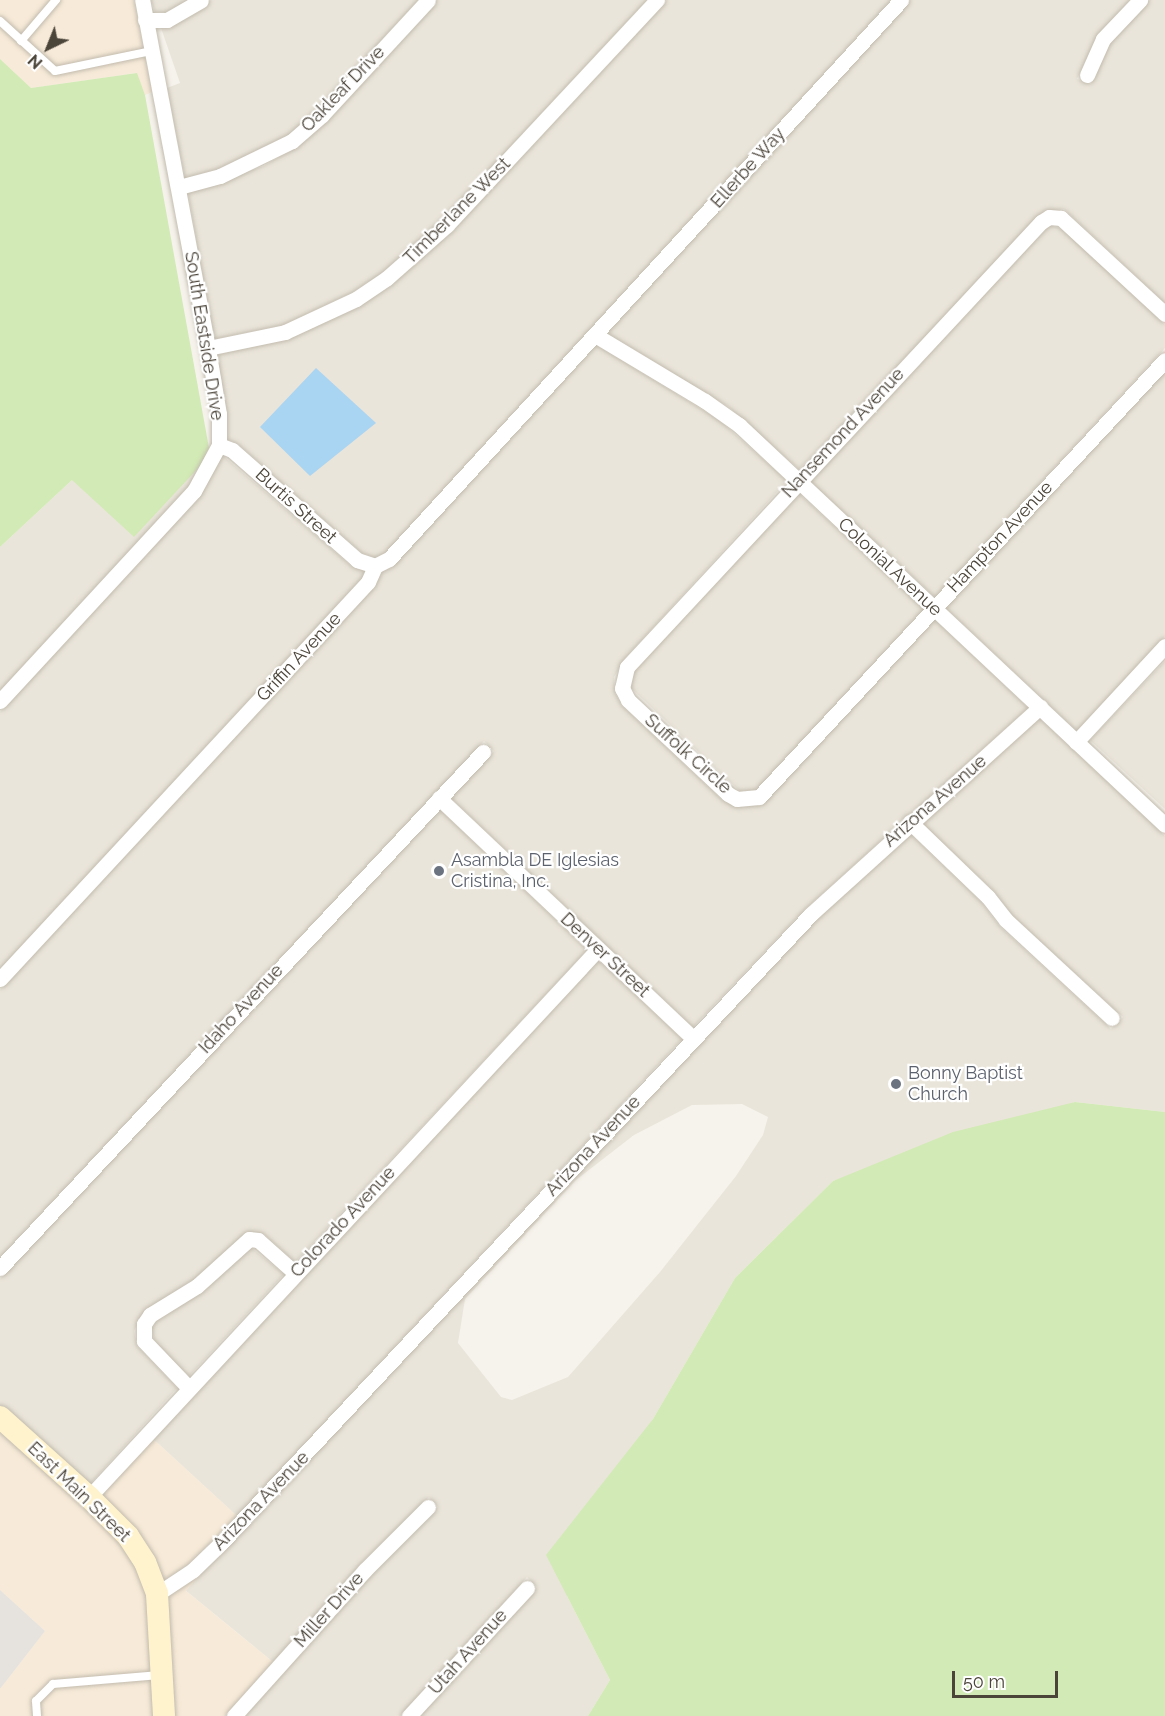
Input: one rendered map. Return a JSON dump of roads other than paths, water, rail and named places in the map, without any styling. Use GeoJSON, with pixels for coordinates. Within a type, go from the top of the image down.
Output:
{"type":"FeatureCollection","features":[{"type":"Feature","properties":{"kind":"main road","name":"East Main Street"},"geometry":{"type":"LineString","coordinates":[[0,1417],[128,1536],[145,1562],[157,1594],[164,1716]]}},
{"type":"Feature","properties":{"kind":"street","name":"South Eastside Drive"},"geometry":{"type":"LineString","coordinates":[[0,701],[194,491],[219,445],[219,414],[208,348],[142,0]]}},
{"type":"Feature","properties":{"kind":"street"},"geometry":{"type":"LineString","coordinates":[[146,20],[167,20],[201,0]]}},
{"type":"Feature","properties":{"kind":"street","name":"Oakleaf Drive"},"geometry":{"type":"LineString","coordinates":[[179,187],[230,172],[292,141],[322,115],[428,0]]}},
{"type":"Feature","properties":{"kind":"street","name":"Timberlane West"},"geometry":{"type":"LineString","coordinates":[[208,348],[285,332],[356,299],[387,278],[447,225],[657,0]]}},
{"type":"Feature","properties":{"kind":"street","name":"Ellerbe Way"},"geometry":{"type":"LineString","coordinates":[[595,335],[900,0]]}},
{"type":"Feature","properties":{"kind":"street"},"geometry":{"type":"LineString","coordinates":[[1088,75],[1103,39],[1140,0]]}},
{"type":"Feature","properties":{"kind":"street","name":"Nansemond Avenue"},"geometry":{"type":"LineString","coordinates":[[636,657],[1041,222],[1056,217],[1069,224],[1165,314]]}},
{"type":"Feature","properties":{"kind":"street","name":"Colonial Avenue"},"geometry":{"type":"LineString","coordinates":[[595,335],[724,413],[1165,825]]}},
{"type":"Feature","properties":{"kind":"street","name":"Griffin Avenue"},"geometry":{"type":"LineString","coordinates":[[0,979],[368,582],[375,566],[389,559],[595,335]]}},
{"type":"Feature","properties":{"kind":"street","name":"Hampton Avenue"},"geometry":{"type":"LineString","coordinates":[[813,741],[1165,360]]}},
{"type":"Feature","properties":{"kind":"street","name":"Burtis Street"},"geometry":{"type":"LineString","coordinates":[[219,445],[232,450],[357,560],[375,566]]}},
{"type":"Feature","properties":{"kind":"street"},"geometry":{"type":"LineString","coordinates":[[1076,742],[1165,646]]}},
{"type":"Feature","properties":{"kind":"street","name":"Suffolk Circle"},"geometry":{"type":"LineString","coordinates":[[636,657],[622,677],[622,688],[628,700],[737,799],[759,797],[813,741]]}},
{"type":"Feature","properties":{"kind":"street","name":"Arizona Avenue"},"geometry":{"type":"LineString","coordinates":[[157,1594],[193,1570],[221,1543],[811,914],[910,822],[1040,707]]}},
{"type":"Feature","properties":{"kind":"street","name":"Idaho Avenue"},"geometry":{"type":"LineString","coordinates":[[0,1268],[483,752]]}},
{"type":"Feature","properties":{"kind":"street","name":"Denver Street"},"geometry":{"type":"LineString","coordinates":[[439,798],[693,1038]]}},
{"type":"Feature","properties":{"kind":"street"},"geometry":{"type":"LineString","coordinates":[[910,822],[988,897],[1006,921],[1112,1018]]}},
{"type":"Feature","properties":{"kind":"street","name":"Colorado Avenue"},"geometry":{"type":"LineString","coordinates":[[88,1497],[598,949]]}},
{"type":"Feature","properties":{"kind":"street"},"geometry":{"type":"LineString","coordinates":[[188,1387],[144,1341],[142,1332],[150,1315],[197,1286],[249,1239],[258,1240],[295,1273]]}},
{"type":"Feature","properties":{"kind":"street","name":"Miller Drive"},"geometry":{"type":"LineString","coordinates":[[234,1716],[365,1570],[428,1507]]}},
{"type":"Feature","properties":{"kind":"street","name":"Utah Avenue"},"geometry":{"type":"LineString","coordinates":[[409,1716],[527,1588]]}},
{"type":"Feature","properties":{"kind":"lane"},"geometry":{"type":"LineString","coordinates":[[21,40],[56,0]]}},
{"type":"Feature","properties":{"kind":"lane"},"geometry":{"type":"LineString","coordinates":[[0,21],[55,70],[152,51]]}},
{"type":"Feature","properties":{"kind":"lane"},"geometry":{"type":"LineString","coordinates":[[37,1716],[36,1701],[53,1684],[162,1675]]}},
{"type":"Feature","properties":{"kind":"water"},"geometry":{"type":"Polygon","coordinates":[[[316,368],[376,423],[310,476],[260,427],[316,368]]]}},
{"type":"Feature","properties":{"kind":"place","name":"Asambla DE Iglesias Cristina, Inc."},"geometry":{"type":"Point","coordinates":[439,871]}},
{"type":"Feature","properties":{"kind":"place","name":"Bonny Baptist Church"},"geometry":{"type":"Point","coordinates":[896,1084]}}]}
